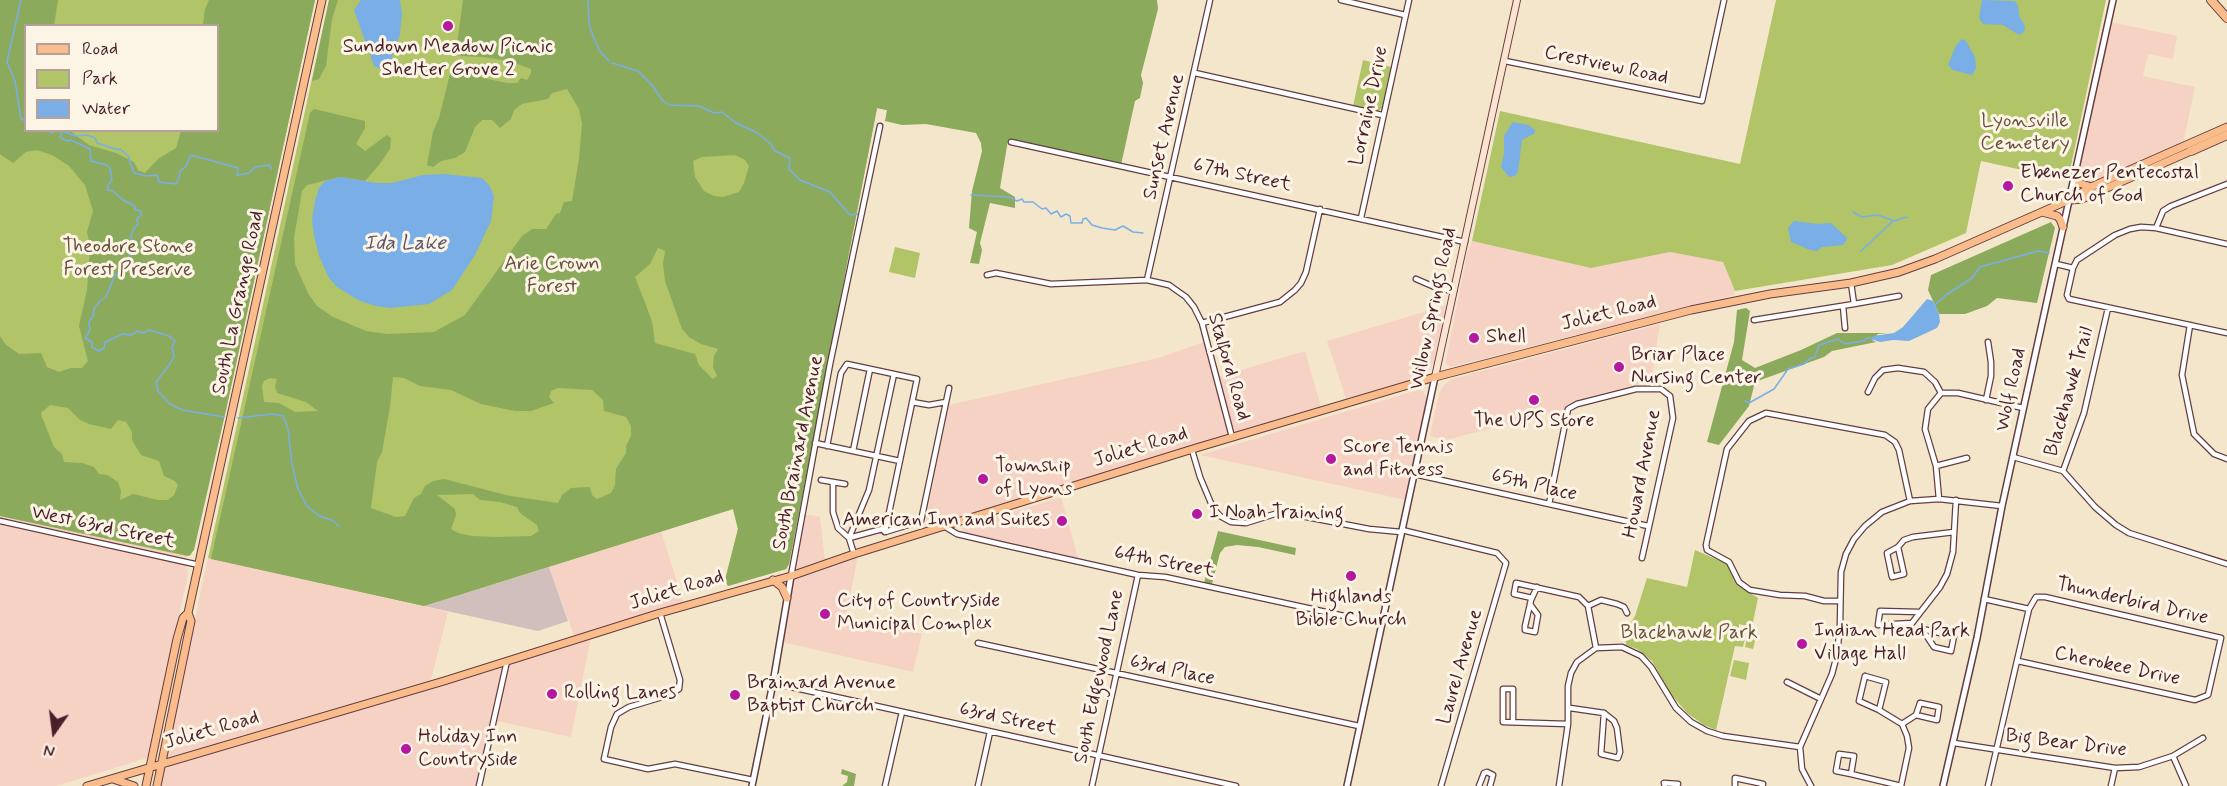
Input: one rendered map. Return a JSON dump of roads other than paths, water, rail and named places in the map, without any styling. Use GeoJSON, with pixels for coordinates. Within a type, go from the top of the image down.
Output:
{"type":"FeatureCollection","features":[{"type":"Feature","properties":{"kind":"highway"},"geometry":{"type":"LineString","coordinates":[[2211,0],[2227,18]]}},
{"type":"Feature","properties":{"kind":"highway","name":"Joliet Road"},"geometry":{"type":"LineString","coordinates":[[2191,151],[2226,136]]}},
{"type":"Feature","properties":{"kind":"main road","name":"South La Grange Road"},"geometry":{"type":"LineString","coordinates":[[146,786],[177,639],[183,618],[188,612],[200,565],[322,0]]}},
{"type":"Feature","properties":{"kind":"main road","name":"Willow Springs Road"},"geometry":{"type":"LineString","coordinates":[[1436,377],[1517,0]]}},
{"type":"Feature","properties":{"kind":"main road","name":"Joliet Road"},"geometry":{"type":"LineString","coordinates":[[87,786],[660,613],[791,576],[854,554],[1232,437],[1436,377],[1691,310],[1770,294],[1851,283],[1899,272],[1935,259],[2042,212],[2091,187],[2227,127]]}},
{"type":"Feature","properties":{"kind":"main road","name":"Joliet Road"},"geometry":{"type":"LineString","coordinates":[[2069,200],[2082,199],[2191,151]]}},
{"type":"Feature","properties":{"kind":"main road"},"geometry":{"type":"LineString","coordinates":[[2075,171],[2079,183],[2091,187]]}},
{"type":"Feature","properties":{"kind":"main road"},"geometry":{"type":"LineString","coordinates":[[2042,212],[2057,216],[2063,227]]}},
{"type":"Feature","properties":{"kind":"main road"},"geometry":{"type":"LineString","coordinates":[[773,580],[782,587],[787,598]]}},
{"type":"Feature","properties":{"kind":"main road","name":"South La Grange Road"},"geometry":{"type":"LineString","coordinates":[[157,786],[191,621],[188,612]]}},
{"type":"Feature","properties":{"kind":"main road"},"geometry":{"type":"LineString","coordinates":[[113,778],[134,786]]}},
{"type":"Feature","properties":{"kind":"street","name":"Sunset Avenue"},"geometry":{"type":"LineString","coordinates":[[1147,280],[1210,0]]}},
{"type":"Feature","properties":{"kind":"street"},"geometry":{"type":"LineString","coordinates":[[1341,0],[1405,15]]}},
{"type":"Feature","properties":{"kind":"street","name":"Lorraine Drive"},"geometry":{"type":"LineString","coordinates":[[1361,218],[1409,0]]}},
{"type":"Feature","properties":{"kind":"street","name":"Crestview Road"},"geometry":{"type":"LineString","coordinates":[[1505,61],[1702,101],[1724,0]]}},
{"type":"Feature","properties":{"kind":"street","name":"Wolf Road"},"geometry":{"type":"LineString","coordinates":[[1943,786],[2113,0]]}},
{"type":"Feature","properties":{"kind":"street"},"geometry":{"type":"LineString","coordinates":[[1195,73],[1382,115]]}},
{"type":"Feature","properties":{"kind":"street","name":"South Brainard Avenue"},"geometry":{"type":"LineString","coordinates":[[752,783],[774,683],[787,598],[830,364],[880,126]]}},
{"type":"Feature","properties":{"kind":"street","name":"67th Street"},"geometry":{"type":"LineString","coordinates":[[1011,142],[1465,242]]}},
{"type":"Feature","properties":{"kind":"street"},"geometry":{"type":"LineString","coordinates":[[2156,228],[2163,211],[2171,206],[2227,184]]}},
{"type":"Feature","properties":{"kind":"street"},"geometry":{"type":"LineString","coordinates":[[1202,323],[1280,302],[1295,290],[1306,273],[1320,209]]}},
{"type":"Feature","properties":{"kind":"street"},"geometry":{"type":"LineString","coordinates":[[2227,244],[2156,228],[2141,227],[2115,235],[2077,260],[2067,295],[2069,299],[2227,333]]}},
{"type":"Feature","properties":{"kind":"street"},"geometry":{"type":"LineString","coordinates":[[2055,264],[2073,268]]}},
{"type":"Feature","properties":{"kind":"street","name":"Stalford Road"},"geometry":{"type":"LineString","coordinates":[[987,275],[996,273],[1064,285],[1147,280],[1168,285],[1186,297],[1202,323],[1232,437]]}},
{"type":"Feature","properties":{"kind":"street"},"geometry":{"type":"LineString","coordinates":[[1416,279],[1437,288],[1454,291]]}},
{"type":"Feature","properties":{"kind":"street"},"geometry":{"type":"LineString","coordinates":[[1851,283],[1854,304]]}},
{"type":"Feature","properties":{"kind":"street"},"geometry":{"type":"LineString","coordinates":[[1754,320],[1899,296]]}},
{"type":"Feature","properties":{"kind":"street"},"geometry":{"type":"LineString","coordinates":[[1843,306],[1845,328]]}},
{"type":"Feature","properties":{"kind":"street","name":"Blackhawk Trail"},"geometry":{"type":"LineString","coordinates":[[2108,308],[2084,412],[2063,471],[2095,507],[2129,533],[2227,564]]}},
{"type":"Feature","properties":{"kind":"street"},"geometry":{"type":"LineString","coordinates":[[2190,325],[2182,375],[2194,435],[2214,454],[2227,459]]}},
{"type":"Feature","properties":{"kind":"street"},"geometry":{"type":"LineString","coordinates":[[1986,400],[1991,376],[1988,342]]}},
{"type":"Feature","properties":{"kind":"street"},"geometry":{"type":"LineString","coordinates":[[827,446],[841,373],[847,364],[917,379],[885,532]]}},
{"type":"Feature","properties":{"kind":"street"},"geometry":{"type":"LineString","coordinates":[[1868,392],[1875,378],[1883,370],[1898,368],[1924,372],[1935,382],[1941,393]]}},
{"type":"Feature","properties":{"kind":"street"},"geometry":{"type":"LineString","coordinates":[[853,451],[870,369]]}},
{"type":"Feature","properties":{"kind":"street"},"geometry":{"type":"LineString","coordinates":[[849,538],[869,490],[894,374]]}},
{"type":"Feature","properties":{"kind":"street","name":"Willow Springs Road"},"geometry":{"type":"LineString","coordinates":[[1347,786],[1436,377]]}},
{"type":"Feature","properties":{"kind":"street"},"geometry":{"type":"LineString","coordinates":[[849,538],[882,529],[885,532],[921,521],[949,387]]}},
{"type":"Feature","properties":{"kind":"street","name":"Howard Avenue"},"geometry":{"type":"LineString","coordinates":[[1549,504],[1568,409],[1577,404],[1636,388],[1661,389],[1670,396],[1673,418],[1642,558]]}},
{"type":"Feature","properties":{"kind":"street"},"geometry":{"type":"LineString","coordinates":[[1941,393],[1958,393],[2023,408]]}},
{"type":"Feature","properties":{"kind":"street"},"geometry":{"type":"LineString","coordinates":[[1939,499],[1936,466],[1925,429],[1928,409],[1941,393]]}},
{"type":"Feature","properties":{"kind":"street"},"geometry":{"type":"LineString","coordinates":[[912,402],[929,405],[946,402]]}},
{"type":"Feature","properties":{"kind":"street"},"geometry":{"type":"LineString","coordinates":[[1839,601],[1824,601],[1805,596],[1785,596],[1750,590],[1739,582],[1729,562],[1707,550],[1708,533],[1726,448],[1749,421],[1766,413],[1882,434],[1892,439],[1897,445],[1910,501]]}},
{"type":"Feature","properties":{"kind":"street"},"geometry":{"type":"LineString","coordinates":[[815,443],[900,461]]}},
{"type":"Feature","properties":{"kind":"street"},"geometry":{"type":"LineString","coordinates":[[1192,450],[1200,477],[1214,508],[1220,516],[1231,522],[1246,523],[1281,512],[1369,529],[1402,531]]}},
{"type":"Feature","properties":{"kind":"street"},"geometry":{"type":"LineString","coordinates":[[2013,457],[2063,471]]}},
{"type":"Feature","properties":{"kind":"street"},"geometry":{"type":"LineString","coordinates":[[1936,466],[1967,458]]}},
{"type":"Feature","properties":{"kind":"street","name":"65th Place"},"geometry":{"type":"LineString","coordinates":[[1414,474],[1648,526]]}},
{"type":"Feature","properties":{"kind":"street"},"geometry":{"type":"LineString","coordinates":[[821,480],[845,484]]}},
{"type":"Feature","properties":{"kind":"street"},"geometry":{"type":"LineString","coordinates":[[833,482],[833,512],[838,528],[849,538],[854,554]]}},
{"type":"Feature","properties":{"kind":"street"},"geometry":{"type":"LineString","coordinates":[[1811,786],[1802,769],[1800,747],[1837,655],[1842,567],[1854,539],[1875,517],[1888,509],[1910,501],[1939,499],[2002,506]]}},
{"type":"Feature","properties":{"kind":"street"},"geometry":{"type":"LineString","coordinates":[[1914,621],[1947,574],[1953,552],[1956,500]]}},
{"type":"Feature","properties":{"kind":"street","name":"West 63rd Street"},"geometry":{"type":"LineString","coordinates":[[0,521],[200,565]]}},
{"type":"Feature","properties":{"kind":"street","name":"64th Street"},"geometry":{"type":"LineString","coordinates":[[944,526],[957,534],[1138,575],[1165,577],[1382,624]]}},
{"type":"Feature","properties":{"kind":"street","name":"Laurel Avenue"},"geometry":{"type":"LineString","coordinates":[[1402,531],[1497,553],[1506,563],[1441,786]]}},
{"type":"Feature","properties":{"kind":"street"},"geometry":{"type":"LineString","coordinates":[[1898,547],[1904,574],[1893,577],[1887,553],[1898,547],[1904,540],[1954,532]]}},
{"type":"Feature","properties":{"kind":"street","name":"South Edgewood Lane"},"geometry":{"type":"LineString","coordinates":[[1092,786],[1138,575]]}},
{"type":"Feature","properties":{"kind":"street"},"geometry":{"type":"LineString","coordinates":[[1532,598],[1514,594],[1516,583],[1579,597],[1588,606],[1596,648]]}},
{"type":"Feature","properties":{"kind":"street"},"geometry":{"type":"LineString","coordinates":[[1530,604],[1538,615],[1535,632],[1525,630],[1530,604],[1537,587]]}},
{"type":"Feature","properties":{"kind":"street","name":"Thunderbird Drive"},"geometry":{"type":"LineString","coordinates":[[1984,599],[2029,609],[2036,597],[2045,597],[2221,638],[2208,695]]}},
{"type":"Feature","properties":{"kind":"street"},"geometry":{"type":"LineString","coordinates":[[1588,606],[1601,600],[1624,607],[1627,613]]}},
{"type":"Feature","properties":{"kind":"street"},"geometry":{"type":"LineString","coordinates":[[1988,786],[2029,609]]}},
{"type":"Feature","properties":{"kind":"street"},"geometry":{"type":"LineString","coordinates":[[1914,621],[1878,625],[1880,611],[1919,612]]}},
{"type":"Feature","properties":{"kind":"street"},"geometry":{"type":"LineString","coordinates":[[660,613],[680,680],[679,689],[672,694],[629,707],[618,714],[611,727],[604,759],[648,769],[675,764],[752,783]]}},
{"type":"Feature","properties":{"kind":"street"},"geometry":{"type":"LineString","coordinates":[[1914,621],[1934,647],[1951,651],[1954,636],[1922,629]]}},
{"type":"Feature","properties":{"kind":"street","name":"63rd Place"},"geometry":{"type":"LineString","coordinates":[[978,643],[1359,726]]}},
{"type":"Feature","properties":{"kind":"street"},"geometry":{"type":"LineString","coordinates":[[1559,786],[1568,724],[1568,687],[1571,673],[1577,662],[1596,648],[1622,647],[1641,656],[1676,708],[1691,722],[1707,731],[1723,736],[1800,747]]}},
{"type":"Feature","properties":{"kind":"street"},"geometry":{"type":"LineString","coordinates":[[479,786],[507,661]]}},
{"type":"Feature","properties":{"kind":"street","name":"Cherokee Drive"},"geometry":{"type":"LineString","coordinates":[[2018,661],[2195,700],[2208,695]]}},
{"type":"Feature","properties":{"kind":"street"},"geometry":{"type":"LineString","coordinates":[[1851,774],[1854,756],[1839,754],[1836,771],[1901,786],[1909,748],[1907,736],[1902,724],[1880,710],[1859,701],[1865,676],[1886,682],[1880,710]]}},
{"type":"Feature","properties":{"kind":"street"},"geometry":{"type":"LineString","coordinates":[[1787,682],[1821,699]]}},
{"type":"Feature","properties":{"kind":"street","name":"63rd Street"},"geometry":{"type":"LineString","coordinates":[[774,683],[1236,786]]}},
{"type":"Feature","properties":{"kind":"street"},"geometry":{"type":"LineString","coordinates":[[1513,722],[1513,689],[1503,689],[1503,722],[1568,724]]}},
{"type":"Feature","properties":{"kind":"street"},"geometry":{"type":"LineString","coordinates":[[1902,724],[1916,715],[1920,703],[1939,707],[1937,720],[1916,715]]}},
{"type":"Feature","properties":{"kind":"street"},"geometry":{"type":"LineString","coordinates":[[1569,708],[1604,713],[1614,721],[1620,753],[1618,758],[1601,754],[1604,713]]}},
{"type":"Feature","properties":{"kind":"street"},"geometry":{"type":"LineString","coordinates":[[885,786],[902,712]]}},
{"type":"Feature","properties":{"kind":"street"},"geometry":{"type":"LineString","coordinates":[[978,786],[990,732]]}},
{"type":"Feature","properties":{"kind":"street","name":"Big Bear Drive"},"geometry":{"type":"LineString","coordinates":[[1954,743],[2115,768],[2139,767],[2173,756],[2203,738]]}},
{"type":"Feature","properties":{"kind":"street"},"geometry":{"type":"LineString","coordinates":[[2173,756],[2186,786]]}},
{"type":"Feature","properties":{"kind":"street"},"geometry":{"type":"LineString","coordinates":[[2111,786],[2115,768]]}},
{"type":"Feature","properties":{"kind":"street"},"geometry":{"type":"LineString","coordinates":[[1479,786],[1484,773],[1487,772],[1493,774],[1490,786]]}},
{"type":"Feature","properties":{"kind":"street"},"geometry":{"type":"LineString","coordinates":[[1735,786],[1735,778],[1763,784],[1762,786]]}},
{"type":"Feature","properties":{"kind":"street"},"geometry":{"type":"LineString","coordinates":[[1665,786],[1664,783],[1678,784],[1677,786]]}},
{"type":"Feature","properties":{"kind":"water"},"geometry":{"type":"Polygon","coordinates":[[[361,0],[400,0],[402,14],[400,34],[391,60],[381,69],[374,66],[354,10],[361,0]]]}},
{"type":"Feature","properties":{"kind":"water"},"geometry":{"type":"Polygon","coordinates":[[[1982,0],[2015,1],[2019,16],[2025,26],[2024,32],[2019,35],[2003,25],[1983,24],[1979,18],[1982,0]]]}},
{"type":"Feature","properties":{"kind":"water"},"geometry":{"type":"Polygon","coordinates":[[[1962,39],[1966,41],[1975,57],[1976,68],[1972,75],[1953,70],[1948,65],[1956,45],[1962,39]]]}},
{"type":"Feature","properties":{"kind":"water"},"geometry":{"type":"Polygon","coordinates":[[[1513,122],[1528,125],[1535,130],[1535,133],[1522,140],[1518,172],[1515,176],[1509,177],[1501,167],[1504,136],[1513,122]]]}},
{"type":"Feature","properties":{"kind":"water","name":"Ida Lake"},"geometry":{"type":"Polygon","coordinates":[[[444,174],[482,178],[489,185],[494,196],[491,221],[475,255],[452,290],[429,304],[390,308],[360,301],[337,287],[329,278],[319,256],[312,220],[319,188],[325,181],[340,177],[376,183],[392,183],[423,175],[444,174]]]}},
{"type":"Feature","properties":{"kind":"water"},"geometry":{"type":"Polygon","coordinates":[[[1794,221],[1831,223],[1847,238],[1846,241],[1843,245],[1822,247],[1817,251],[1810,250],[1791,242],[1788,228],[1794,221]]]}},
{"type":"Feature","properties":{"kind":"water"},"geometry":{"type":"Polygon","coordinates":[[[1927,299],[1933,301],[1939,314],[1940,322],[1937,328],[1909,341],[1880,342],[1871,339],[1873,336],[1894,333],[1903,327],[1927,299]]]}},
{"type":"Feature","properties":{"kind":"waterway"},"geometry":{"type":"LineString","coordinates":[[21,0],[7,62],[15,81],[21,119],[24,120]]}},
{"type":"Feature","properties":{"kind":"waterway"},"geometry":{"type":"LineString","coordinates":[[588,0],[589,24],[593,36],[599,50],[609,61]]}},
{"type":"Feature","properties":{"kind":"waterway"},"geometry":{"type":"LineString","coordinates":[[612,63],[638,71],[652,85],[662,100],[669,105],[699,106],[714,113],[722,112],[736,123],[756,132],[770,143],[775,151],[790,158],[789,169],[800,180],[830,192],[849,214]]}},
{"type":"Feature","properties":{"kind":"waterway"},"geometry":{"type":"LineString","coordinates":[[62,132],[60,137],[90,149],[91,161],[107,165],[112,180],[108,185],[108,190],[135,206],[135,210],[141,211],[137,219],[138,225],[131,236],[134,246],[132,251],[122,270],[115,275],[106,297],[94,309],[89,322],[90,330],[85,338],[92,342],[92,347],[99,351],[104,348],[105,342],[123,334],[131,335],[138,331],[143,333],[149,330],[169,336],[175,341],[172,348],[174,356],[156,382],[158,391],[170,404],[182,410],[224,417]]}},
{"type":"Feature","properties":{"kind":"waterway"},"geometry":{"type":"LineString","coordinates":[[65,132],[75,136],[87,135],[95,138],[97,143],[120,149],[128,156],[134,173],[146,176],[157,175],[159,182],[176,184],[180,171],[186,166],[191,155],[238,168],[237,175],[249,173],[255,167],[270,165],[271,169]]}},
{"type":"Feature","properties":{"kind":"waterway"},"geometry":{"type":"LineString","coordinates":[[971,195],[1009,197],[1017,201],[1022,199],[1024,202],[1033,202],[1042,209],[1046,208],[1051,214],[1057,211],[1061,217],[1066,214],[1070,216],[1071,223],[1082,223],[1086,218],[1092,225],[1102,228],[1115,230],[1123,226],[1133,232],[1143,233]]}},
{"type":"Feature","properties":{"kind":"waterway"},"geometry":{"type":"LineString","coordinates":[[1853,212],[1862,217],[1878,215],[1894,221],[1907,217]]}},
{"type":"Feature","properties":{"kind":"waterway"},"geometry":{"type":"LineString","coordinates":[[850,215],[858,214]]}},
{"type":"Feature","properties":{"kind":"waterway"},"geometry":{"type":"LineString","coordinates":[[1861,251],[1893,221]]}},
{"type":"Feature","properties":{"kind":"waterway"},"geometry":{"type":"LineString","coordinates":[[1934,306],[1972,278],[1980,267],[2038,251],[2049,253]]}},
{"type":"Feature","properties":{"kind":"waterway"},"geometry":{"type":"LineString","coordinates":[[1745,401],[1749,403],[1774,389],[1788,369],[1804,364],[1815,357],[1819,345],[1838,339],[1845,344],[1863,341],[1870,337]]}},
{"type":"Feature","properties":{"kind":"waterway"},"geometry":{"type":"LineString","coordinates":[[238,418],[272,414],[283,416],[288,429],[292,464],[298,489],[307,506],[319,516],[332,520],[339,526]]}},
{"type":"Feature","properties":{"kind":"place","name":"Sundown Meadow Picnic Shelter Grove 2"},"geometry":{"type":"Point","coordinates":[448,26]}},
{"type":"Feature","properties":{"kind":"place","name":"Ebenezer Pentecostal Church of God"},"geometry":{"type":"Point","coordinates":[2008,186]}},
{"type":"Feature","properties":{"kind":"place","name":"Shell"},"geometry":{"type":"Point","coordinates":[1474,338]}},
{"type":"Feature","properties":{"kind":"place","name":"Briar Place Nursing Center"},"geometry":{"type":"Point","coordinates":[1619,367]}},
{"type":"Feature","properties":{"kind":"place","name":"The UPS Store"},"geometry":{"type":"Point","coordinates":[1534,400]}},
{"type":"Feature","properties":{"kind":"place","name":"Score Tennis and Fitness"},"geometry":{"type":"Point","coordinates":[1331,459]}},
{"type":"Feature","properties":{"kind":"place","name":"Township of Lyons"},"geometry":{"type":"Point","coordinates":[983,479]}},
{"type":"Feature","properties":{"kind":"place","name":"I Noah Training"},"geometry":{"type":"Point","coordinates":[1197,514]}},
{"type":"Feature","properties":{"kind":"place","name":"American Inn and Suites"},"geometry":{"type":"Point","coordinates":[1062,521]}},
{"type":"Feature","properties":{"kind":"place","name":"Highlands Bible Church"},"geometry":{"type":"Point","coordinates":[1351,576]}},
{"type":"Feature","properties":{"kind":"place","name":"City of Countryside Municipal Complex"},"geometry":{"type":"Point","coordinates":[825,614]}},
{"type":"Feature","properties":{"kind":"place","name":"Indian Head Park Village Hall"},"geometry":{"type":"Point","coordinates":[1802,644]}},
{"type":"Feature","properties":{"kind":"place","name":"Rolling Lanes"},"geometry":{"type":"Point","coordinates":[552,694]}},
{"type":"Feature","properties":{"kind":"place","name":"Brainard Avenue Baptist Church"},"geometry":{"type":"Point","coordinates":[735,695]}},
{"type":"Feature","properties":{"kind":"place","name":"Holiday Inn Countryside"},"geometry":{"type":"Point","coordinates":[406,749]}},
{"type":"Feature","properties":{"kind":"park label","name":"Lyonsville Cemetery"},"geometry":{"type":"Point","coordinates":[2025,134]}},
{"type":"Feature","properties":{"kind":"park label","name":"Theodore Stone Forest Preserve"},"geometry":{"type":"Point","coordinates":[128,260]}},
{"type":"Feature","properties":{"kind":"park label","name":"Arie Crown Forest"},"geometry":{"type":"Point","coordinates":[552,276]}},
{"type":"Feature","properties":{"kind":"park label","name":"Blackhawk Park"},"geometry":{"type":"Point","coordinates":[1689,634]}}]}
